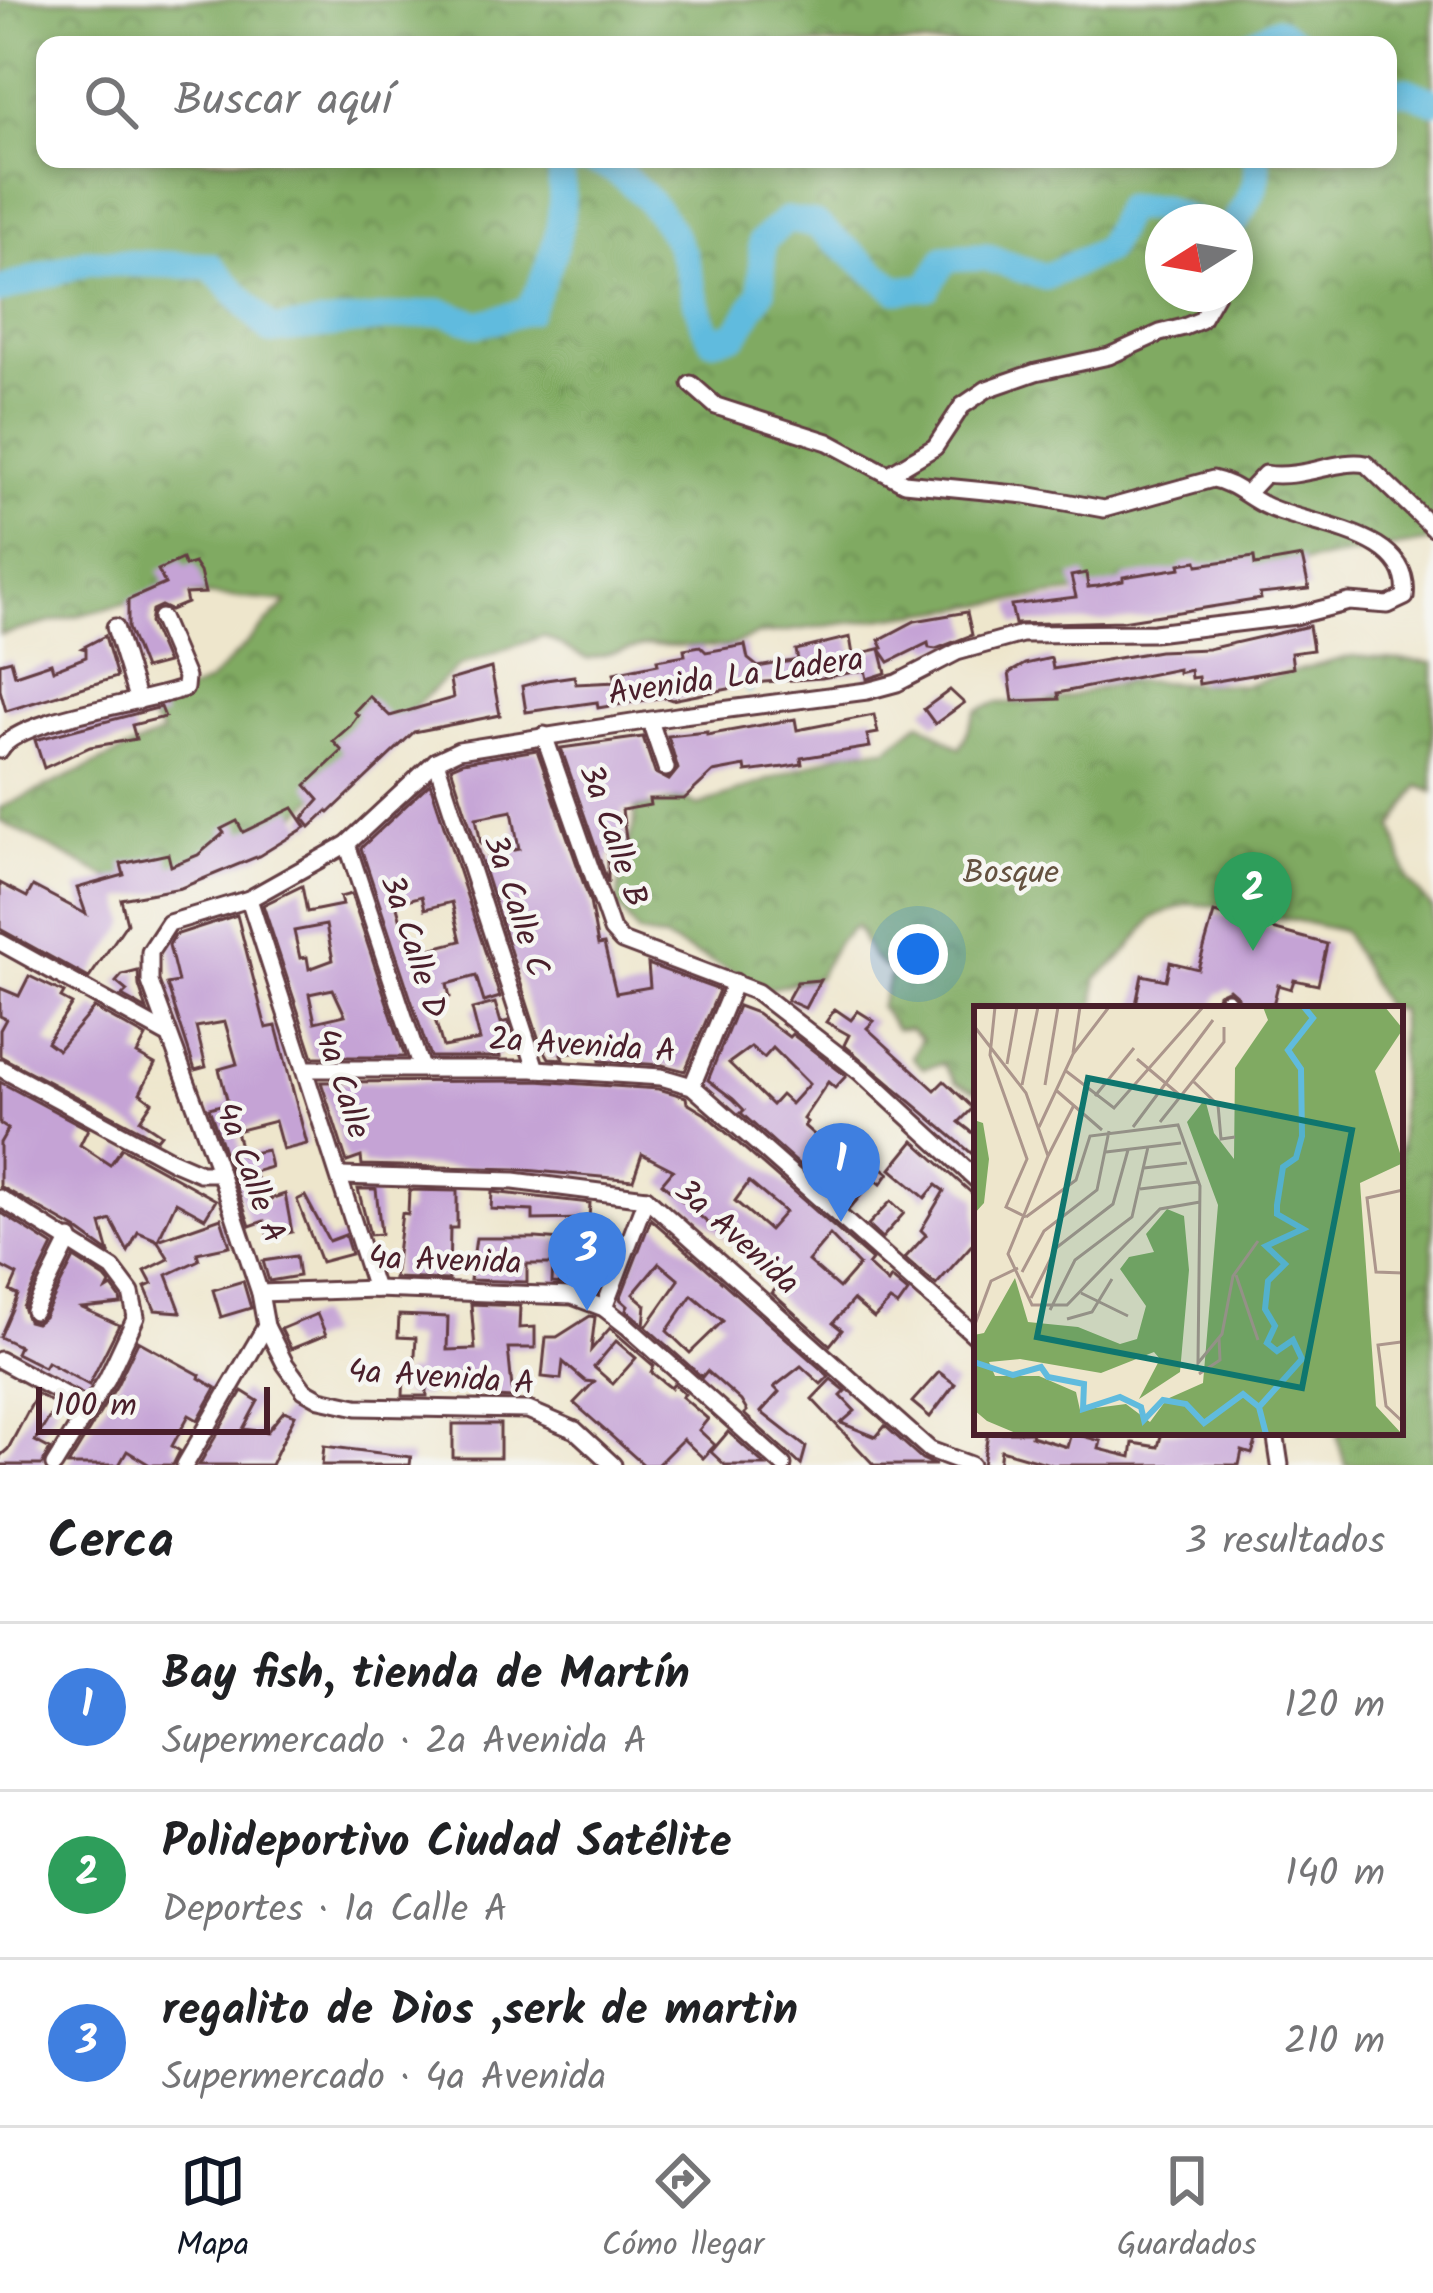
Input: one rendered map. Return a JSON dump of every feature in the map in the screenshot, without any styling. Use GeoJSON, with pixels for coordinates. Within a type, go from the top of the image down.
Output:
{"type":"FeatureCollection","features":[{"type":"Feature","properties":{"kind":"street"},"geometry":{"type":"LineString","coordinates":[[891,472],[935,447],[962,406],[988,389],[1036,372],[1109,356],[1201,320],[1206,312]]}},
{"type":"Feature","properties":{"kind":"street"},"geometry":{"type":"LineString","coordinates":[[691,384],[716,406],[753,421],[798,430],[891,472],[904,483],[1026,495],[1104,509],[1213,479],[1248,492],[1264,474],[1298,477],[1353,461],[1366,464],[1433,528]]}},
{"type":"Feature","properties":{"kind":"street","name":"Avenida La Ladera"},"geometry":{"type":"LineString","coordinates":[[150,952],[170,923],[249,899],[347,844],[436,761],[459,750],[867,692],[897,683],[956,652],[1022,634],[1154,633],[1295,616],[1349,602],[1388,605],[1405,597],[1407,581],[1396,561],[1371,539],[1261,504],[1248,492]]}},
{"type":"Feature","properties":{"kind":"street"},"geometry":{"type":"LineString","coordinates":[[0,750],[20,732],[162,696],[188,684],[161,618]]}},
{"type":"Feature","properties":{"kind":"street"},"geometry":{"type":"LineString","coordinates":[[115,628],[138,701]]}},
{"type":"Feature","properties":{"kind":"street"},"geometry":{"type":"LineString","coordinates":[[650,721],[666,768]]}},
{"type":"Feature","properties":{"kind":"street","name":"3a Calle B"},"geometry":{"type":"LineString","coordinates":[[544,735],[612,930],[622,941],[735,982]]}},
{"type":"Feature","properties":{"kind":"street","name":"3a Calle C"},"geometry":{"type":"LineString","coordinates":[[436,761],[536,1069]]}},
{"type":"Feature","properties":{"kind":"street","name":"3a Calle D"},"geometry":{"type":"LineString","coordinates":[[347,844],[421,1069]]}},
{"type":"Feature","properties":{"kind":"street","name":"4a Calle"},"geometry":{"type":"LineString","coordinates":[[249,899],[375,1289]]}},
{"type":"Feature","properties":{"kind":"street"},"geometry":{"type":"LineString","coordinates":[[0,942],[166,1034]]}},
{"type":"Feature","properties":{"kind":"street","name":"4a Calle A"},"geometry":{"type":"LineString","coordinates":[[150,952],[150,982],[166,1034],[220,1173],[266,1326],[304,1390],[320,1399]]}},
{"type":"Feature","properties":{"kind":"street"},"geometry":{"type":"LineString","coordinates":[[692,1086],[735,982],[792,1016],[974,1177]]}},
{"type":"Feature","properties":{"kind":"street"},"geometry":{"type":"LineString","coordinates":[[0,1068],[172,1160],[200,1173],[220,1173]]}},
{"type":"Feature","properties":{"kind":"street","name":"2a Avenida A"},"geometry":{"type":"LineString","coordinates":[[304,1069],[536,1069],[661,1077],[692,1086],[974,1334]]}},
{"type":"Feature","properties":{"kind":"street","name":"3a Avenida"},"geometry":{"type":"LineString","coordinates":[[340,1176],[514,1180],[646,1198],[930,1450],[971,1465]]}},
{"type":"Feature","properties":{"kind":"street"},"geometry":{"type":"LineString","coordinates":[[0,1198],[113,1269],[131,1293],[136,1317],[107,1379],[54,1465]]}},
{"type":"Feature","properties":{"kind":"street"},"geometry":{"type":"LineString","coordinates":[[604,1309],[646,1198]]}},
{"type":"Feature","properties":{"kind":"street"},"geometry":{"type":"LineString","coordinates":[[34,1311],[70,1239]]}},
{"type":"Feature","properties":{"kind":"street","name":"4a Avenida"},"geometry":{"type":"LineString","coordinates":[[260,1294],[375,1289],[572,1296],[604,1309],[783,1465]]}},
{"type":"Feature","properties":{"kind":"street"},"geometry":{"type":"LineString","coordinates":[[185,1465],[266,1326]]}},
{"type":"Feature","properties":{"kind":"street"},"geometry":{"type":"LineString","coordinates":[[0,1360],[87,1407]]}},
{"type":"Feature","properties":{"kind":"street","name":"4a Avenida A"},"geometry":{"type":"LineString","coordinates":[[320,1399],[405,1409],[528,1409],[575,1430],[613,1465]]}},
{"type":"Feature","properties":{"kind":"street"},"geometry":{"type":"LineString","coordinates":[[1275,1435],[1280,1465]]}},
{"type":"Feature","properties":{"kind":"green space"},"geometry":{"type":"Polygon","coordinates":[[[0,0],[1433,0],[1433,541],[758,635],[726,647],[648,645],[587,659],[543,636],[459,666],[291,820],[130,889],[0,821],[0,808],[163,733],[144,711],[209,682],[287,602],[171,592],[0,635],[0,0]]]}},
{"type":"Feature","properties":{"kind":"green space","name":"Bosque"},"geometry":{"type":"Polygon","coordinates":[[[1352,656],[1433,663],[1433,792],[1419,786],[1393,827],[1408,880],[1433,909],[1433,1465],[1345,1465],[1337,1435],[1403,1435],[1403,1006],[1383,1006],[1343,931],[1234,907],[1188,904],[1153,918],[1123,956],[1096,979],[1095,1006],[974,1006],[974,1091],[956,1083],[943,1064],[923,1068],[912,1057],[921,1039],[910,1029],[896,1029],[880,1007],[891,973],[872,957],[856,926],[838,942],[818,977],[769,989],[664,939],[638,934],[617,905],[635,809],[684,799],[698,806],[849,750],[887,749],[920,722],[960,748],[977,710],[997,703],[1045,703],[1127,681],[1244,685],[1352,656]]]}},
{"type":"Feature","properties":{"kind":"building"},"geometry":{"type":"Polygon","coordinates":[[[1254,557],[1255,565],[1302,557],[1309,589],[1122,621],[1015,624],[1011,605],[1076,597],[1071,576],[1086,573],[1088,587],[1098,586],[1181,568],[1180,564],[1254,557]]]}},
{"type":"Feature","properties":{"kind":"building"},"geometry":{"type":"Polygon","coordinates":[[[182,559],[185,566],[194,563],[205,593],[185,594],[187,603],[170,610],[161,606],[152,610],[150,623],[167,663],[144,669],[128,628],[128,600],[165,584],[158,570],[182,559]]]}},
{"type":"Feature","properties":{"kind":"building"},"geometry":{"type":"Polygon","coordinates":[[[967,612],[972,635],[936,649],[928,643],[889,662],[880,649],[886,673],[867,679],[865,670],[764,682],[672,700],[664,697],[598,708],[597,702],[526,712],[522,686],[546,680],[574,676],[576,684],[616,682],[614,673],[658,664],[657,660],[685,655],[684,649],[700,646],[706,652],[745,645],[748,659],[758,667],[798,660],[796,650],[850,637],[853,655],[883,648],[879,640],[915,621],[967,612]]]}},
{"type":"Feature","properties":{"kind":"building"},"geometry":{"type":"Polygon","coordinates":[[[1309,626],[1313,650],[1291,653],[1293,668],[1199,684],[1190,670],[1178,673],[1178,669],[1058,693],[1059,699],[1013,701],[1009,673],[1025,664],[1051,658],[1053,669],[1159,651],[1208,649],[1309,626]]]}},
{"type":"Feature","properties":{"kind":"building"},"geometry":{"type":"Polygon","coordinates":[[[105,636],[117,677],[6,711],[0,663],[11,660],[15,675],[51,663],[53,670],[86,657],[82,648],[105,636]]]}},
{"type":"Feature","properties":{"kind":"building"},"geometry":{"type":"Polygon","coordinates":[[[491,668],[500,715],[414,732],[310,827],[303,818],[319,800],[306,785],[342,751],[333,741],[350,726],[358,715],[354,712],[369,696],[390,716],[453,698],[450,680],[491,668]]]}},
{"type":"Feature","properties":{"kind":"building"},"geometry":{"type":"Polygon","coordinates":[[[950,690],[964,703],[935,724],[924,709],[950,690]]]}},
{"type":"Feature","properties":{"kind":"building"},"geometry":{"type":"Polygon","coordinates":[[[161,707],[165,717],[132,725],[136,739],[90,747],[44,768],[35,740],[161,707]]]}},
{"type":"Feature","properties":{"kind":"building"},"geometry":{"type":"Polygon","coordinates":[[[874,715],[878,733],[867,735],[870,747],[801,758],[802,764],[784,767],[746,772],[745,766],[713,772],[684,799],[649,799],[650,805],[622,810],[628,851],[608,855],[608,883],[561,748],[643,737],[655,773],[669,780],[678,769],[668,736],[707,735],[795,719],[797,730],[874,715]]]}},
{"type":"Feature","properties":{"kind":"building"},"geometry":{"type":"Polygon","coordinates":[[[537,750],[590,902],[598,945],[604,944],[616,993],[650,987],[648,964],[719,990],[685,1071],[600,1061],[599,1043],[572,1047],[573,1053],[561,1054],[563,1059],[549,1058],[540,1043],[451,767],[537,750]],[[512,811],[476,818],[488,855],[519,849],[512,811]]]}},
{"type":"Feature","properties":{"kind":"building"},"geometry":{"type":"Polygon","coordinates":[[[430,783],[500,997],[484,1002],[476,976],[447,984],[450,997],[430,1002],[443,1047],[480,1040],[472,1009],[495,1003],[501,1023],[508,1021],[516,1046],[499,1049],[500,1057],[430,1057],[361,848],[430,783]],[[422,896],[396,903],[405,936],[414,934],[419,952],[461,941],[452,902],[425,909],[422,896]]]}},
{"type":"Feature","properties":{"kind":"building"},"geometry":{"type":"Polygon","coordinates":[[[293,808],[306,827],[259,856],[181,888],[121,899],[127,923],[89,978],[0,929],[0,883],[27,897],[33,886],[86,914],[77,888],[124,875],[121,864],[168,854],[171,866],[198,855],[224,833],[221,829],[237,821],[243,832],[293,808]]]}},
{"type":"Feature","properties":{"kind":"building"},"geometry":{"type":"Polygon","coordinates":[[[302,886],[307,912],[342,905],[340,897],[351,894],[405,1057],[313,1057],[263,905],[302,886]],[[326,925],[294,931],[300,958],[307,957],[309,969],[333,960],[326,925]],[[333,989],[309,994],[315,1022],[345,1015],[333,989]]]}},
{"type":"Feature","properties":{"kind":"building"},"geometry":{"type":"Polygon","coordinates":[[[1214,913],[1327,944],[1318,985],[1294,980],[1291,989],[1278,985],[1273,1006],[1238,1006],[1238,997],[1229,989],[1218,994],[1214,1006],[1136,1006],[1142,975],[1166,980],[1170,962],[1198,969],[1214,913]]]}},
{"type":"Feature","properties":{"kind":"building"},"geometry":{"type":"Polygon","coordinates":[[[237,915],[266,1028],[276,1026],[307,1144],[283,1150],[275,1121],[236,1131],[242,1155],[267,1150],[271,1167],[254,1172],[264,1201],[285,1194],[292,1232],[268,1237],[264,1221],[250,1226],[209,1108],[228,1103],[219,1069],[237,1064],[225,1022],[196,1027],[206,1067],[195,1070],[167,984],[178,982],[169,945],[175,935],[237,915]]]}},
{"type":"Feature","properties":{"kind":"building"},"geometry":{"type":"Polygon","coordinates":[[[138,971],[147,1010],[122,996],[127,991],[116,982],[138,971]]]}},
{"type":"Feature","properties":{"kind":"building"},"geometry":{"type":"Polygon","coordinates":[[[29,976],[64,993],[61,998],[72,1004],[47,1042],[58,1050],[94,1008],[146,1037],[137,1054],[155,1064],[140,1093],[152,1102],[140,1120],[161,1134],[157,1139],[0,1056],[0,1030],[6,1019],[0,1016],[0,988],[19,996],[29,976]]]}},
{"type":"Feature","properties":{"kind":"building"},"geometry":{"type":"Polygon","coordinates":[[[820,980],[805,1008],[787,1000],[797,982],[820,980]]]}},
{"type":"Feature","properties":{"kind":"building"},"geometry":{"type":"Polygon","coordinates":[[[738,1006],[757,1013],[846,1076],[835,1088],[828,1082],[803,1119],[804,1126],[836,1154],[848,1141],[889,1173],[881,1184],[875,1179],[849,1209],[708,1080],[738,1006]],[[751,1047],[729,1063],[772,1105],[781,1095],[791,1104],[809,1084],[773,1048],[764,1058],[751,1047]]]}},
{"type":"Feature","properties":{"kind":"building"},"geometry":{"type":"Polygon","coordinates":[[[835,1009],[851,1020],[858,1011],[874,1021],[867,1028],[935,1090],[944,1081],[973,1108],[959,1122],[974,1134],[974,1155],[844,1045],[849,1035],[826,1022],[835,1009]]]}},
{"type":"Feature","properties":{"kind":"building"},"geometry":{"type":"Polygon","coordinates":[[[536,1081],[659,1089],[686,1097],[687,1103],[872,1260],[868,1265],[888,1283],[891,1278],[908,1292],[898,1306],[890,1301],[874,1318],[853,1300],[833,1323],[842,1330],[830,1345],[772,1293],[779,1285],[662,1183],[673,1170],[642,1154],[633,1180],[515,1169],[362,1165],[361,1157],[347,1162],[321,1082],[536,1081]],[[749,1182],[735,1201],[769,1230],[785,1212],[749,1182]],[[830,1235],[808,1261],[839,1288],[859,1265],[830,1235]]]}},
{"type":"Feature","properties":{"kind":"building"},"geometry":{"type":"Polygon","coordinates":[[[0,1082],[88,1129],[80,1145],[110,1165],[122,1148],[216,1200],[205,1218],[176,1202],[158,1240],[221,1218],[230,1246],[197,1253],[199,1260],[167,1275],[181,1312],[155,1310],[145,1287],[152,1284],[145,1271],[169,1259],[157,1240],[138,1232],[128,1252],[111,1220],[101,1224],[109,1253],[0,1186],[0,1143],[8,1129],[0,1124],[0,1082]]]}},
{"type":"Feature","properties":{"kind":"building"},"geometry":{"type":"Polygon","coordinates":[[[914,1141],[974,1195],[974,1242],[936,1285],[905,1258],[926,1235],[921,1230],[944,1191],[936,1185],[925,1198],[891,1169],[914,1141]]]}},
{"type":"Feature","properties":{"kind":"building"},"geometry":{"type":"Polygon","coordinates":[[[358,1189],[376,1189],[381,1234],[370,1235],[358,1189]]]}},
{"type":"Feature","properties":{"kind":"building"},"geometry":{"type":"Polygon","coordinates":[[[409,1190],[457,1191],[457,1228],[450,1228],[449,1280],[394,1278],[409,1190]]]}},
{"type":"Feature","properties":{"kind":"building"},"geometry":{"type":"Polygon","coordinates":[[[492,1192],[590,1203],[589,1219],[533,1220],[533,1211],[491,1209],[492,1192]]]}},
{"type":"Feature","properties":{"kind":"building"},"geometry":{"type":"Polygon","coordinates":[[[305,1196],[329,1241],[345,1235],[351,1254],[321,1262],[297,1200],[305,1196]]]}},
{"type":"Feature","properties":{"kind":"building"},"geometry":{"type":"Polygon","coordinates":[[[891,1201],[904,1213],[882,1238],[868,1225],[891,1201]]]}},
{"type":"Feature","properties":{"kind":"building"},"geometry":{"type":"Polygon","coordinates":[[[0,1212],[53,1246],[23,1307],[28,1321],[36,1323],[44,1317],[74,1258],[105,1278],[110,1284],[107,1290],[112,1287],[120,1298],[121,1304],[82,1308],[119,1325],[89,1385],[47,1362],[44,1367],[16,1353],[19,1346],[0,1337],[18,1295],[10,1291],[17,1275],[0,1266],[0,1212]]]}},
{"type":"Feature","properties":{"kind":"building"},"geometry":{"type":"Polygon","coordinates":[[[651,1219],[829,1376],[821,1384],[801,1366],[774,1387],[779,1392],[761,1412],[806,1447],[801,1465],[744,1414],[741,1401],[707,1371],[702,1377],[646,1327],[679,1280],[659,1263],[633,1294],[646,1305],[644,1325],[620,1299],[651,1219]],[[692,1295],[667,1331],[690,1353],[723,1321],[692,1295]]]}},
{"type":"Feature","properties":{"kind":"building"},"geometry":{"type":"Polygon","coordinates":[[[476,1238],[615,1244],[597,1293],[552,1283],[553,1264],[527,1264],[527,1282],[470,1280],[476,1238]]]}},
{"type":"Feature","properties":{"kind":"building"},"geometry":{"type":"Polygon","coordinates":[[[296,1256],[299,1276],[269,1281],[263,1261],[296,1256]]]}},
{"type":"Feature","properties":{"kind":"building"},"geometry":{"type":"Polygon","coordinates":[[[243,1281],[251,1308],[221,1317],[213,1290],[243,1281]]]}},
{"type":"Feature","properties":{"kind":"building"},"geometry":{"type":"Polygon","coordinates":[[[471,1304],[520,1306],[519,1328],[535,1327],[535,1348],[508,1348],[513,1398],[495,1397],[493,1381],[457,1373],[458,1384],[427,1385],[427,1396],[403,1396],[404,1372],[414,1372],[416,1338],[398,1337],[399,1315],[448,1317],[447,1350],[475,1349],[471,1304]]]}},
{"type":"Feature","properties":{"kind":"building"},"geometry":{"type":"Polygon","coordinates":[[[317,1314],[326,1335],[291,1349],[281,1329],[317,1314]]]}},
{"type":"Feature","properties":{"kind":"building"},"geometry":{"type":"Polygon","coordinates":[[[595,1317],[591,1350],[610,1328],[654,1366],[651,1372],[671,1388],[674,1384],[708,1419],[699,1430],[715,1445],[703,1458],[683,1439],[657,1465],[644,1465],[574,1403],[594,1382],[585,1381],[563,1362],[561,1379],[542,1377],[546,1337],[557,1337],[595,1317]],[[616,1341],[594,1367],[613,1384],[636,1358],[616,1341]]]}},
{"type":"Feature","properties":{"kind":"building"},"geometry":{"type":"Polygon","coordinates":[[[138,1341],[216,1388],[198,1420],[189,1415],[172,1446],[180,1451],[173,1465],[150,1465],[127,1451],[119,1465],[68,1465],[117,1385],[138,1341]]]}},
{"type":"Feature","properties":{"kind":"building"},"geometry":{"type":"Polygon","coordinates":[[[939,1372],[955,1384],[930,1417],[912,1402],[939,1372]]]}},
{"type":"Feature","properties":{"kind":"building"},"geometry":{"type":"Polygon","coordinates":[[[831,1379],[846,1391],[841,1396],[855,1411],[841,1423],[876,1437],[885,1426],[922,1459],[936,1465],[874,1465],[812,1399],[831,1379]]]}},
{"type":"Feature","properties":{"kind":"building"},"geometry":{"type":"Polygon","coordinates":[[[242,1391],[258,1401],[243,1429],[267,1432],[284,1411],[295,1415],[271,1465],[199,1465],[242,1391]]]}},
{"type":"Feature","properties":{"kind":"building"},"geometry":{"type":"Polygon","coordinates":[[[37,1394],[57,1405],[35,1441],[50,1449],[42,1465],[0,1465],[0,1456],[37,1394]]]}},
{"type":"Feature","properties":{"kind":"building"},"geometry":{"type":"Polygon","coordinates":[[[453,1424],[500,1424],[500,1458],[453,1458],[453,1424]]]}},
{"type":"Feature","properties":{"kind":"building"},"geometry":{"type":"Polygon","coordinates":[[[728,1432],[765,1465],[725,1465],[711,1452],[728,1432]]]}},
{"type":"Feature","properties":{"kind":"building"},"geometry":{"type":"Polygon","coordinates":[[[988,1435],[1031,1435],[1067,1447],[1070,1435],[1078,1435],[1101,1441],[1099,1449],[1131,1457],[1133,1443],[1158,1447],[1161,1435],[1258,1435],[1252,1454],[1242,1451],[1239,1465],[1053,1465],[1001,1450],[999,1465],[983,1465],[988,1435]]]}},
{"type":"Feature","properties":{"kind":"building"},"geometry":{"type":"Polygon","coordinates":[[[324,1446],[411,1457],[410,1465],[322,1465],[324,1446]]]}},
{"type":"Feature","properties":{"kind":"waterway"},"geometry":{"type":"LineString","coordinates":[[1265,36],[1277,30],[1286,36]]}},
{"type":"Feature","properties":{"kind":"waterway"},"geometry":{"type":"LineString","coordinates":[[1397,91],[1433,101]]}},
{"type":"Feature","properties":{"kind":"waterway"},"geometry":{"type":"LineString","coordinates":[[0,290],[86,262],[211,266],[271,331],[443,312],[479,324],[528,311],[557,240],[560,168]]}},
{"type":"Feature","properties":{"kind":"waterway"},"geometry":{"type":"LineString","coordinates":[[608,168],[631,183],[668,226],[684,257],[712,339],[736,334],[762,291],[762,241],[786,220],[815,224],[897,290],[928,287],[945,259],[985,257],[1045,277],[1106,250],[1126,208],[1145,208]]}},
{"type":"Feature","properties":{"kind":"waterway"},"geometry":{"type":"LineString","coordinates":[[1246,204],[1258,168]]}},
{"type":"Feature","properties":{"kind":"waterway"},"geometry":{"type":"LineString","coordinates":[[750,685],[751,690],[748,691],[747,686],[750,685]]}},
{"type":"Feature","properties":{"kind":"place","name":"Polideportivo Ciudad Satélite"},"geometry":{"type":"Point","coordinates":[1253,951]}},
{"type":"Feature","properties":{"kind":"place","name":"Bay fish, tienda de Martín"},"geometry":{"type":"Point","coordinates":[841,1222]}},
{"type":"Feature","properties":{"kind":"place","name":"regalito de Dios ,serk de martin"},"geometry":{"type":"Point","coordinates":[587,1311]}}]}
